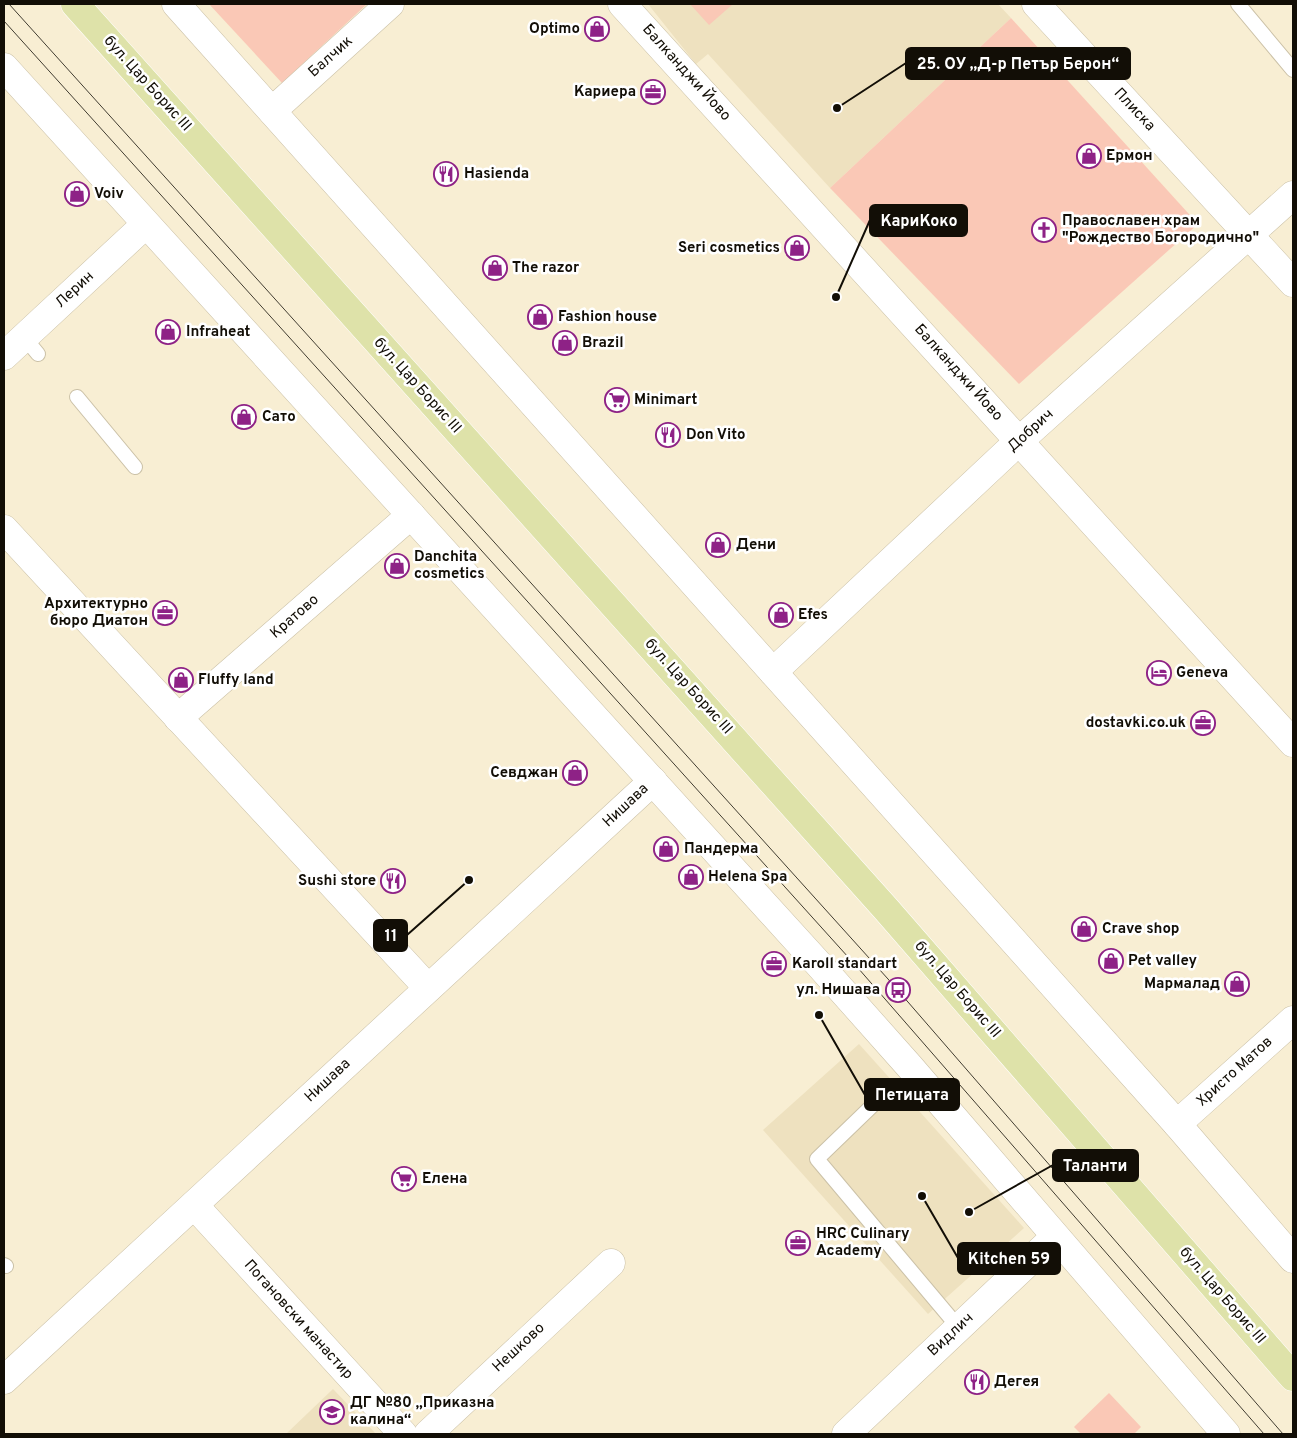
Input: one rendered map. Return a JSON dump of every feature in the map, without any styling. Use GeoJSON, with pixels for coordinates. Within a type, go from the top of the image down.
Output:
{"type":"FeatureCollection","features":[{"type":"Feature","properties":{"kind":"main road","name":"бул. Цар Борис III"},"geometry":{"type":"LineString","coordinates":[[75,4],[886,909],[1293,1378]]}},
{"type":"Feature","properties":{"kind":"street"},"geometry":{"type":"LineString","coordinates":[[176,4],[1177,1124],[1293,1259]]}},
{"type":"Feature","properties":{"kind":"street","name":"Балчик"},"geometry":{"type":"LineString","coordinates":[[272,111],[390,4]]}},
{"type":"Feature","properties":{"kind":"street","name":"Балканджи Йово"},"geometry":{"type":"LineString","coordinates":[[622,4],[1293,743]]}},
{"type":"Feature","properties":{"kind":"street","name":"Плиска"},"geometry":{"type":"LineString","coordinates":[[1036,4],[1293,283]]}},
{"type":"Feature","properties":{"kind":"street"},"geometry":{"type":"LineString","coordinates":[[4,67],[814,959],[1226,1434]]}},
{"type":"Feature","properties":{"kind":"street","name":"Добрич"},"geometry":{"type":"LineString","coordinates":[[773,672],[1020,442],[1293,195]]}},
{"type":"Feature","properties":{"kind":"street","name":"Лерин"},"geometry":{"type":"LineString","coordinates":[[4,356],[31,345],[146,224]]}},
{"type":"Feature","properties":{"kind":"street","name":"Кратово"},"geometry":{"type":"LineString","coordinates":[[178,718],[411,515]]}},
{"type":"Feature","properties":{"kind":"street"},"geometry":{"type":"LineString","coordinates":[[4,529],[428,988]]}},
{"type":"Feature","properties":{"kind":"street","name":"Нишава"},"geometry":{"type":"LineString","coordinates":[[4,1380],[653,782]]}},
{"type":"Feature","properties":{"kind":"street","name":"Христо Матов"},"geometry":{"type":"LineString","coordinates":[[1177,1124],[1293,1020]]}},
{"type":"Feature","properties":{"kind":"street","name":"Погановски манастир"},"geometry":{"type":"LineString","coordinates":[[194,1205],[404,1434]]}},
{"type":"Feature","properties":{"kind":"street","name":"Видлич"},"geometry":{"type":"LineString","coordinates":[[846,1434],[1055,1237]]}},
{"type":"Feature","properties":{"kind":"street","name":"Нешково"},"geometry":{"type":"LineString","coordinates":[[428,1434],[611,1263]]}},
{"type":"Feature","properties":{"kind":"lane"},"geometry":{"type":"LineString","coordinates":[[1238,4],[1293,70]]}},
{"type":"Feature","properties":{"kind":"lane"},"geometry":{"type":"LineString","coordinates":[[77,397],[135,467]]}},
{"type":"Feature","properties":{"kind":"lane"},"geometry":{"type":"LineString","coordinates":[[874,1104],[817,1159],[959,1328]]}},
{"type":"Feature","properties":{"kind":"shaded area"},"geometry":{"type":"Polygon","coordinates":[[[209,4],[367,4],[282,83],[209,4]]]}},
{"type":"Feature","properties":{"kind":"shaded area"},"geometry":{"type":"Polygon","coordinates":[[[648,4],[998,4],[1011,18],[830,188],[708,54],[696,64],[648,4]]]}},
{"type":"Feature","properties":{"kind":"shaded area"},"geometry":{"type":"Polygon","coordinates":[[[690,4],[733,4],[709,25],[690,4]]]}},
{"type":"Feature","properties":{"kind":"shaded area"},"geometry":{"type":"Polygon","coordinates":[[[1011,18],[1198,224],[1019,384],[830,188],[1011,18]]]}},
{"type":"Feature","properties":{"kind":"shaded area"},"geometry":{"type":"Polygon","coordinates":[[[859,1044],[1024,1228],[928,1314],[763,1130],[859,1044]]]}},
{"type":"Feature","properties":{"kind":"shaded area","name":"ДГ №80 „Приказна калина“"},"geometry":{"type":"Polygon","coordinates":[[[333,1389],[376,1434],[286,1434],[333,1389]]]}},
{"type":"Feature","properties":{"kind":"shaded area"},"geometry":{"type":"Polygon","coordinates":[[[1109,1393],[1141,1427],[1134,1434],[1081,1434],[1074,1427],[1109,1393]]]}},
{"type":"Feature","properties":{"kind":"tram line"},"geometry":{"type":"LineString","coordinates":[[9,4],[888,979],[1283,1434]]}},
{"type":"Feature","properties":{"kind":"tram line"},"geometry":{"type":"LineString","coordinates":[[4,21],[858,968],[1264,1434]]}},
{"type":"Feature","properties":{"kind":"place","name":"Optimo"},"geometry":{"type":"Point","coordinates":[597,29]}},
{"type":"Feature","properties":{"kind":"place","name":"Кариера"},"geometry":{"type":"Point","coordinates":[653,92]}},
{"type":"Feature","properties":{"kind":"place","name":"25. ОУ „Д-р Петър Берон“"},"geometry":{"type":"Point","coordinates":[837,108]}},
{"type":"Feature","properties":{"kind":"place","name":"Ермон"},"geometry":{"type":"Point","coordinates":[1089,156]}},
{"type":"Feature","properties":{"kind":"place","name":"Hasienda"},"geometry":{"type":"Point","coordinates":[446,174]}},
{"type":"Feature","properties":{"kind":"place","name":"Voiv"},"geometry":{"type":"Point","coordinates":[77,194]}},
{"type":"Feature","properties":{"kind":"place","name":"Православен храм \"Рождество Богородично\""},"geometry":{"type":"Point","coordinates":[1044,230]}},
{"type":"Feature","properties":{"kind":"place","name":"Seri cosmetics"},"geometry":{"type":"Point","coordinates":[797,248]}},
{"type":"Feature","properties":{"kind":"place","name":"The razor"},"geometry":{"type":"Point","coordinates":[495,268]}},
{"type":"Feature","properties":{"kind":"place","name":"КариКоко"},"geometry":{"type":"Point","coordinates":[836,297]}},
{"type":"Feature","properties":{"kind":"place","name":"Fashion house"},"geometry":{"type":"Point","coordinates":[540,317]}},
{"type":"Feature","properties":{"kind":"place","name":"Infraheat"},"geometry":{"type":"Point","coordinates":[168,332]}},
{"type":"Feature","properties":{"kind":"place","name":"Brazil"},"geometry":{"type":"Point","coordinates":[565,343]}},
{"type":"Feature","properties":{"kind":"place","name":"Minimart"},"geometry":{"type":"Point","coordinates":[617,400]}},
{"type":"Feature","properties":{"kind":"place","name":"Сато"},"geometry":{"type":"Point","coordinates":[244,417]}},
{"type":"Feature","properties":{"kind":"place","name":"Don Vito"},"geometry":{"type":"Point","coordinates":[668,435]}},
{"type":"Feature","properties":{"kind":"place","name":"Дени"},"geometry":{"type":"Point","coordinates":[718,545]}},
{"type":"Feature","properties":{"kind":"place","name":"Danchita cosmetics"},"geometry":{"type":"Point","coordinates":[397,566]}},
{"type":"Feature","properties":{"kind":"place","name":"Архитектурно бюро Диатон"},"geometry":{"type":"Point","coordinates":[165,613]}},
{"type":"Feature","properties":{"kind":"place","name":"Efes"},"geometry":{"type":"Point","coordinates":[781,615]}},
{"type":"Feature","properties":{"kind":"place","name":"Geneva"},"geometry":{"type":"Point","coordinates":[1159,673]}},
{"type":"Feature","properties":{"kind":"place","name":"Fluffy land"},"geometry":{"type":"Point","coordinates":[181,680]}},
{"type":"Feature","properties":{"kind":"place","name":"dostavki.co.uk"},"geometry":{"type":"Point","coordinates":[1203,723]}},
{"type":"Feature","properties":{"kind":"place","name":"Севджан"},"geometry":{"type":"Point","coordinates":[575,773]}},
{"type":"Feature","properties":{"kind":"place","name":"Пандерма"},"geometry":{"type":"Point","coordinates":[666,849]}},
{"type":"Feature","properties":{"kind":"place","name":"Helena Spa"},"geometry":{"type":"Point","coordinates":[691,877]}},
{"type":"Feature","properties":{"kind":"place","name":"11"},"geometry":{"type":"Point","coordinates":[469,880]}},
{"type":"Feature","properties":{"kind":"place","name":"Sushi store"},"geometry":{"type":"Point","coordinates":[393,881]}},
{"type":"Feature","properties":{"kind":"place","name":"Crave shop"},"geometry":{"type":"Point","coordinates":[1084,929]}},
{"type":"Feature","properties":{"kind":"place","name":"Pet valley"},"geometry":{"type":"Point","coordinates":[1111,961]}},
{"type":"Feature","properties":{"kind":"place","name":"Karoll standart"},"geometry":{"type":"Point","coordinates":[774,964]}},
{"type":"Feature","properties":{"kind":"place","name":"Мармалад"},"geometry":{"type":"Point","coordinates":[1237,984]}},
{"type":"Feature","properties":{"kind":"place","name":"ул. Нишава"},"geometry":{"type":"Point","coordinates":[898,990]}},
{"type":"Feature","properties":{"kind":"place","name":"Петицата"},"geometry":{"type":"Point","coordinates":[819,1015]}},
{"type":"Feature","properties":{"kind":"place","name":"Елена"},"geometry":{"type":"Point","coordinates":[404,1179]}},
{"type":"Feature","properties":{"kind":"place","name":"Kitchen 59"},"geometry":{"type":"Point","coordinates":[922,1196]}},
{"type":"Feature","properties":{"kind":"place","name":"Таланти"},"geometry":{"type":"Point","coordinates":[969,1212]}},
{"type":"Feature","properties":{"kind":"place","name":"HRC Culinary Academy"},"geometry":{"type":"Point","coordinates":[798,1243]}},
{"type":"Feature","properties":{"kind":"place","name":"Дегея"},"geometry":{"type":"Point","coordinates":[977,1382]}},
{"type":"Feature","properties":{"kind":"place","name":"ДГ №80 „Приказна калина“"},"geometry":{"type":"Point","coordinates":[332,1412]}}]}
